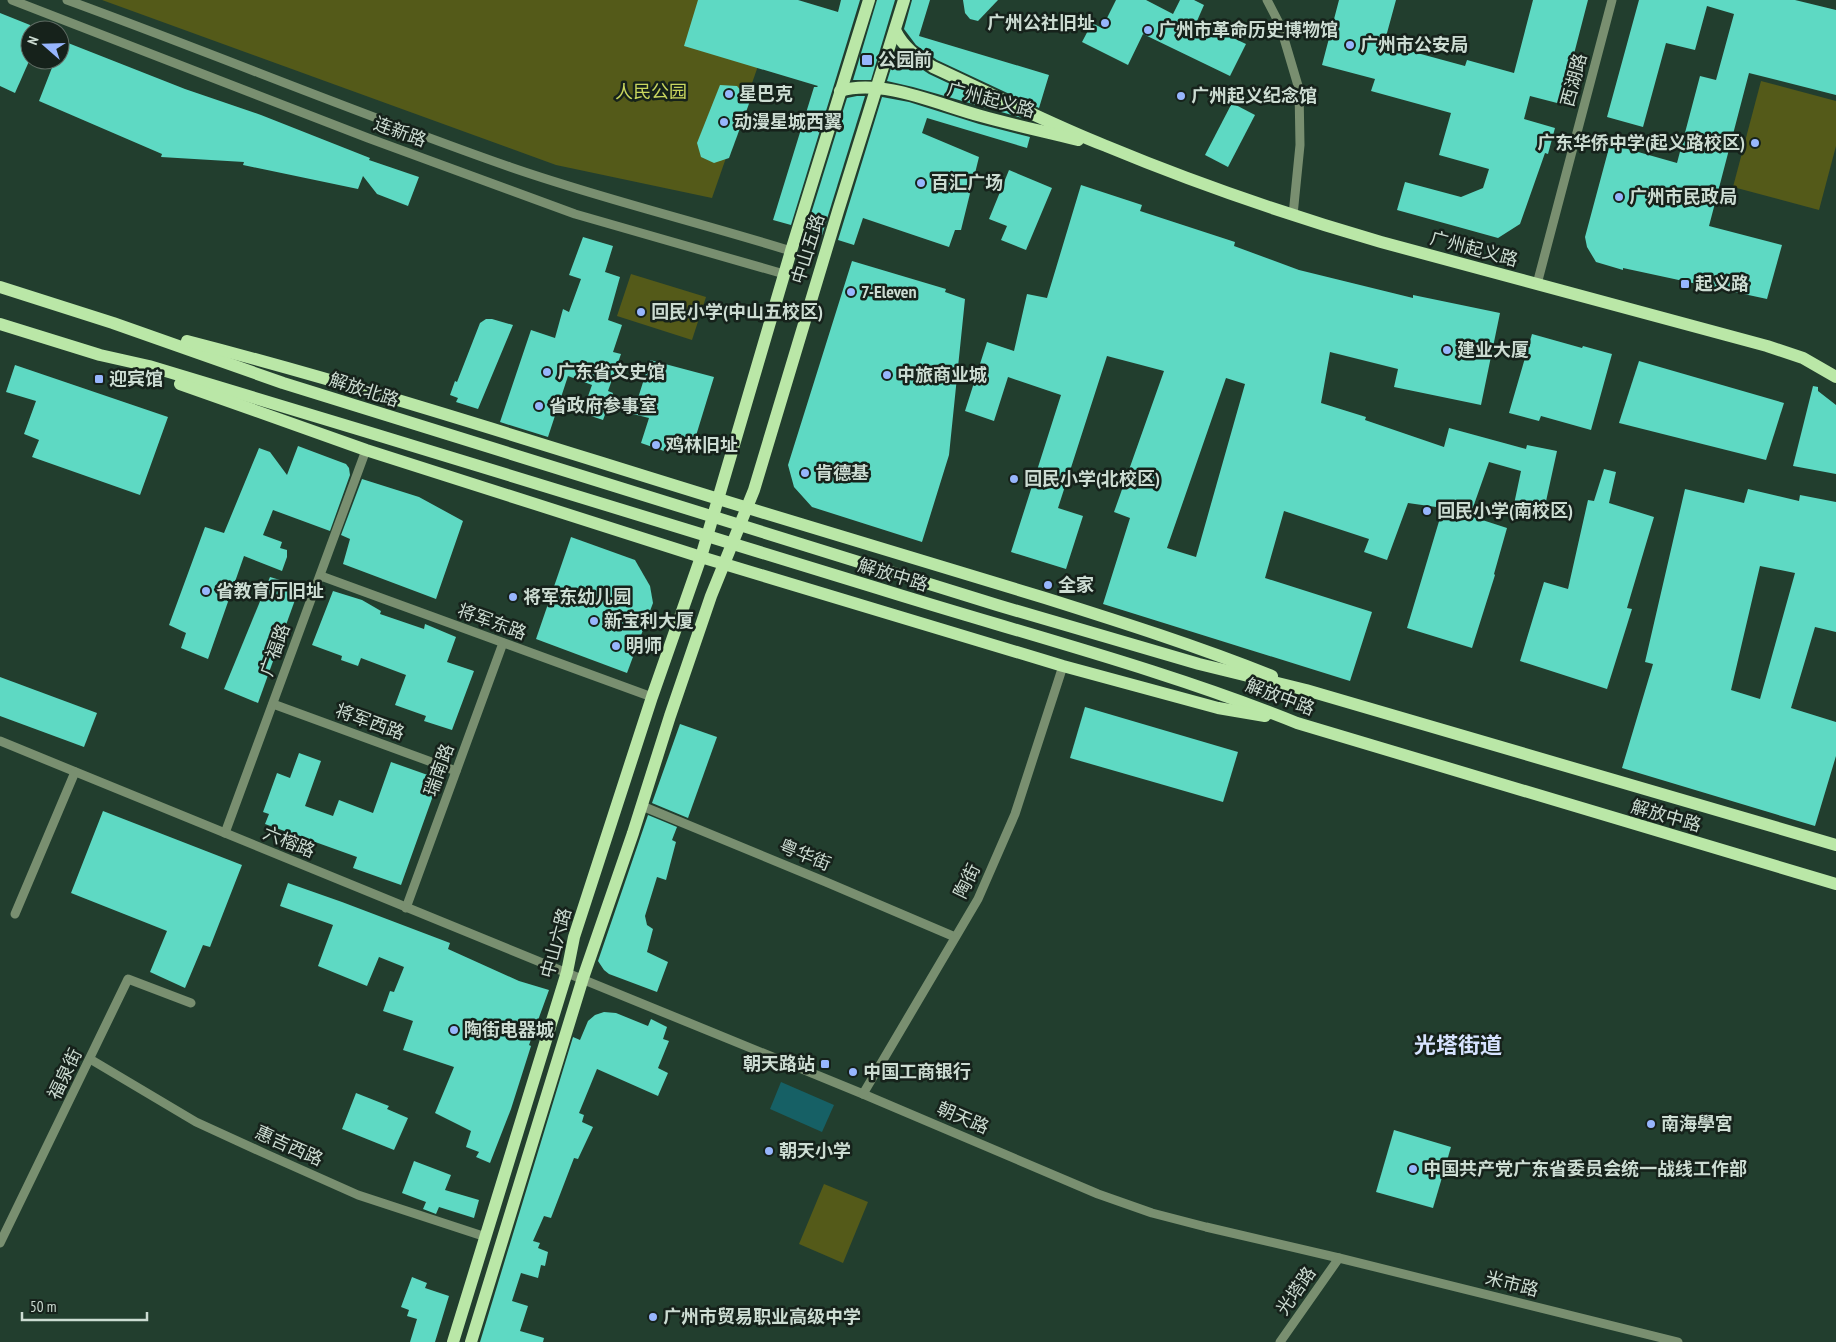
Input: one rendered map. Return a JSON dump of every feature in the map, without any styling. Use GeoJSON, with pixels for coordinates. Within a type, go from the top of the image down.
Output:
{"type":"FeatureCollection","features":[{"type":"Feature","properties":{"kind":"main road","name":"中山五路"},"geometry":{"type":"LineString","coordinates":[[702,557],[784,274],[869,0]]}},
{"type":"Feature","properties":{"kind":"main road","name":"中山五路"},"geometry":{"type":"LineString","coordinates":[[724,564],[748,508],[904,0]]}},
{"type":"Feature","properties":{"kind":"main road","name":"广州起义路"},"geometry":{"type":"LineString","coordinates":[[895,30],[901,41],[918,58],[933,67],[1105,146],[1293,215],[1372,240],[1767,346],[1803,358],[1836,377]]}},
{"type":"Feature","properties":{"kind":"main road","name":"广州起义路"},"geometry":{"type":"LineString","coordinates":[[840,91],[861,86],[877,88],[917,97],[980,116],[1105,146]]}},
{"type":"Feature","properties":{"kind":"main road","name":"解放北路"},"geometry":{"type":"LineString","coordinates":[[0,287],[113,322],[283,383],[719,520]]}},
{"type":"Feature","properties":{"kind":"main road"},"geometry":{"type":"LineString","coordinates":[[113,322],[343,383],[1118,621],[1232,660],[1306,690]]}},
{"type":"Feature","properties":{"kind":"main road"},"geometry":{"type":"LineString","coordinates":[[0,324],[100,355],[366,450],[724,564],[1064,666],[1218,708],[1297,723]]}},
{"type":"Feature","properties":{"kind":"main road","name":"解放中路"},"geometry":{"type":"LineString","coordinates":[[100,355],[149,366],[440,453],[1194,684],[1297,723],[1836,884]]}},
{"type":"Feature","properties":{"kind":"main road","name":"解放中路"},"geometry":{"type":"LineString","coordinates":[[719,520],[997,605],[1199,664],[1306,690],[1836,845]]}},
{"type":"Feature","properties":{"kind":"main road","name":"中山六路"},"geometry":{"type":"LineString","coordinates":[[454,1342],[567,972],[574,937],[652,698],[702,557]]}},
{"type":"Feature","properties":{"kind":"main road","name":"中山六路"},"geometry":{"type":"LineString","coordinates":[[470,1342],[583,978],[705,614],[724,564]]}},
{"type":"Feature","properties":{"kind":"street","name":"连新路"},"geometry":{"type":"LineString","coordinates":[[12,0],[368,138],[575,214],[784,274]]}},
{"type":"Feature","properties":{"kind":"street","name":"连新路"},"geometry":{"type":"LineString","coordinates":[[67,0],[209,52],[385,122],[510,167],[791,251]]}},
{"type":"Feature","properties":{"kind":"street"},"geometry":{"type":"LineString","coordinates":[[1267,0],[1280,25],[1299,89],[1300,145],[1293,215]]}},
{"type":"Feature","properties":{"kind":"street","name":"西湖路"},"geometry":{"type":"LineString","coordinates":[[1538,284],[1612,0]]}},
{"type":"Feature","properties":{"kind":"street","name":"广福路"},"geometry":{"type":"LineString","coordinates":[[224,833],[321,576],[366,450]]}},
{"type":"Feature","properties":{"kind":"street","name":"将军东路"},"geometry":{"type":"LineString","coordinates":[[321,576],[652,698]]}},
{"type":"Feature","properties":{"kind":"street","name":"瑞南路"},"geometry":{"type":"LineString","coordinates":[[406,908],[503,643]]}},
{"type":"Feature","properties":{"kind":"street","name":"陶街"},"geometry":{"type":"LineString","coordinates":[[864,1094],[978,899],[1016,814],[1064,666]]}},
{"type":"Feature","properties":{"kind":"street","name":"将军西路"},"geometry":{"type":"LineString","coordinates":[[273,704],[456,771]]}},
{"type":"Feature","properties":{"kind":"street","name":"六榕路"},"geometry":{"type":"LineString","coordinates":[[0,741],[406,908],[583,978]]}},
{"type":"Feature","properties":{"kind":"street"},"geometry":{"type":"LineString","coordinates":[[14,914],[75,772]]}},
{"type":"Feature","properties":{"kind":"street","name":"粤华街"},"geometry":{"type":"LineString","coordinates":[[642,806],[955,937]]}},
{"type":"Feature","properties":{"kind":"street","name":"朝天路"},"geometry":{"type":"LineString","coordinates":[[583,978],[864,1094],[1098,1194],[1152,1213],[1182,1221],[1339,1258]]}},
{"type":"Feature","properties":{"kind":"street","name":"福泉街"},"geometry":{"type":"LineString","coordinates":[[0,1243],[128,979],[191,1003]]}},
{"type":"Feature","properties":{"kind":"street","name":"惠吉西路"},"geometry":{"type":"LineString","coordinates":[[90,1059],[196,1122],[266,1154],[358,1195],[486,1237]]}},
{"type":"Feature","properties":{"kind":"street","name":"光塔路"},"geometry":{"type":"LineString","coordinates":[[1280,1342],[1339,1258]]}},
{"type":"Feature","properties":{"kind":"street","name":"米市路"},"geometry":{"type":"LineString","coordinates":[[1339,1258],[1678,1342]]}},
{"type":"Feature","properties":{"kind":"green space","name":"人民公园"},"geometry":{"type":"Polygon","coordinates":[[[102,0],[781,0],[712,198],[556,165],[102,0]]]}},
{"type":"Feature","properties":{"kind":"green space"},"geometry":{"type":"Polygon","coordinates":[[[1761,81],[1836,101],[1836,146],[1819,210],[1733,187],[1761,81]]]}},
{"type":"Feature","properties":{"kind":"green space"},"geometry":{"type":"Polygon","coordinates":[[[631,274],[706,297],[692,340],[617,316],[631,274]]]}},
{"type":"Feature","properties":{"kind":"green space"},"geometry":{"type":"Polygon","coordinates":[[[824,1184],[868,1202],[843,1263],[799,1244],[824,1184]]]}},
{"type":"Feature","properties":{"kind":"water"},"geometry":{"type":"Polygon","coordinates":[[[781,1082],[834,1105],[822,1132],[770,1109],[781,1082]]]}},
{"type":"Feature","properties":{"kind":"building"},"geometry":{"type":"Polygon","coordinates":[[[698,0],[798,0],[838,12],[841,0],[860,0],[791,225],[773,220],[814,87],[818,86],[684,46],[698,0]]]}},
{"type":"Feature","properties":{"kind":"building"},"geometry":{"type":"Polygon","coordinates":[[[877,0],[895,0],[871,80],[853,80],[877,0]]]}},
{"type":"Feature","properties":{"kind":"building"},"geometry":{"type":"Polygon","coordinates":[[[912,0],[930,0],[919,36],[1049,75],[1039,108],[937,60],[916,45],[904,29],[912,0]]]}},
{"type":"Feature","properties":{"kind":"building"},"geometry":{"type":"Polygon","coordinates":[[[963,0],[998,0],[978,21],[970,19],[965,13],[963,0]]]}},
{"type":"Feature","properties":{"kind":"building"},"geometry":{"type":"Polygon","coordinates":[[[1116,0],[1146,0],[1173,14],[1180,0],[1194,0],[1204,5],[1197,21],[1246,44],[1230,76],[1143,34],[1128,65],[1082,42],[1092,23],[1102,28],[1116,0]]]}},
{"type":"Feature","properties":{"kind":"building"},"geometry":{"type":"Polygon","coordinates":[[[1339,0],[1396,0],[1384,44],[1465,66],[1467,60],[1514,73],[1533,0],[1588,0],[1561,104],[1530,96],[1524,119],[1555,128],[1548,154],[1545,153],[1520,224],[1498,238],[1397,210],[1405,182],[1461,197],[1483,188],[1489,169],[1439,155],[1451,113],[1371,91],[1375,79],[1322,65],[1339,0]]]}},
{"type":"Feature","properties":{"kind":"building"},"geometry":{"type":"Polygon","coordinates":[[[1639,0],[1795,0],[1836,10],[1836,95],[1749,73],[1709,226],[1782,245],[1767,299],[1623,268],[1623,270],[1596,262],[1587,247],[1585,237],[1610,144],[1677,163],[1700,76],[1716,80],[1734,14],[1707,6],[1695,50],[1666,43],[1643,127],[1607,117],[1639,0]]]}},
{"type":"Feature","properties":{"kind":"building"},"geometry":{"type":"Polygon","coordinates":[[[0,13],[20,21],[20,70],[25,70],[15,93],[0,86],[0,13]]]}},
{"type":"Feature","properties":{"kind":"building"},"geometry":{"type":"Polygon","coordinates":[[[70,44],[185,89],[261,115],[370,158],[369,160],[419,177],[408,206],[377,194],[363,176],[358,189],[243,165],[244,162],[161,157],[162,154],[39,101],[51,70],[70,70],[70,44]]]}},
{"type":"Feature","properties":{"kind":"building"},"geometry":{"type":"Polygon","coordinates":[[[897,49],[911,62],[929,74],[1022,118],[887,81],[897,49]]]}},
{"type":"Feature","properties":{"kind":"building","name":"动漫星城西翼"},"geometry":{"type":"Polygon","coordinates":[[[720,85],[737,86],[750,101],[729,158],[714,163],[701,157],[697,143],[720,85]]]}},
{"type":"Feature","properties":{"kind":"building"},"geometry":{"type":"Polygon","coordinates":[[[865,96],[822,235],[806,230],[847,98],[865,96]]]}},
{"type":"Feature","properties":{"kind":"building","name":"百汇广场"},"geometry":{"type":"Polygon","coordinates":[[[882,97],[909,102],[979,124],[1030,137],[1027,148],[927,118],[922,133],[979,157],[961,230],[955,230],[949,247],[863,218],[854,245],[838,240],[882,97]]]}},
{"type":"Feature","properties":{"kind":"building"},"geometry":{"type":"Polygon","coordinates":[[[1232,103],[1255,115],[1228,167],[1205,155],[1232,103]]]}},
{"type":"Feature","properties":{"kind":"building"},"geometry":{"type":"Polygon","coordinates":[[[1009,170],[1052,188],[1026,250],[1001,240],[1007,226],[989,219],[1009,170]]]}},
{"type":"Feature","properties":{"kind":"building"},"geometry":{"type":"Polygon","coordinates":[[[1081,185],[1142,205],[1140,211],[1235,242],[1234,246],[1299,270],[1413,298],[1413,295],[1500,313],[1481,405],[1394,387],[1398,369],[1330,352],[1321,403],[1366,417],[1365,420],[1444,447],[1449,428],[1526,449],[1527,445],[1557,451],[1543,515],[1513,509],[1521,471],[1489,462],[1470,516],[1507,528],[1495,575],[1472,648],[1407,628],[1443,508],[1408,503],[1387,560],[1364,552],[1369,539],[1284,511],[1265,578],[1372,612],[1350,681],[1103,604],[1130,518],[1114,512],[1164,371],[1107,356],[1058,508],[1083,516],[1066,569],[1011,552],[1061,395],[1008,377],[994,421],[965,411],[987,342],[1014,351],[1027,294],[1047,298],[1081,185]],[[1226,378],[1167,548],[1196,557],[1245,384],[1226,378]]]}},
{"type":"Feature","properties":{"kind":"building"},"geometry":{"type":"Polygon","coordinates":[[[583,237],[613,246],[605,272],[620,277],[608,320],[622,325],[613,352],[621,354],[608,391],[613,393],[603,420],[582,413],[592,385],[568,376],[548,437],[500,422],[531,330],[555,338],[563,309],[569,312],[581,279],[569,275],[583,237]]]}},
{"type":"Feature","properties":{"kind":"building","name":"中旅商业城"},"geometry":{"type":"Polygon","coordinates":[[[852,261],[946,289],[945,292],[965,299],[949,455],[922,542],[812,507],[794,487],[788,465],[852,261]]]}},
{"type":"Feature","properties":{"kind":"building"},"geometry":{"type":"Polygon","coordinates":[[[486,319],[513,325],[478,409],[456,402],[458,398],[450,395],[480,323],[486,319]]]}},
{"type":"Feature","properties":{"kind":"building"},"geometry":{"type":"Polygon","coordinates":[[[1532,334],[1612,354],[1591,430],[1541,416],[1539,421],[1509,413],[1532,334]]]}},
{"type":"Feature","properties":{"kind":"building"},"geometry":{"type":"Polygon","coordinates":[[[650,360],[714,377],[695,439],[684,448],[675,451],[667,452],[641,443],[649,418],[633,414],[650,360]]]}},
{"type":"Feature","properties":{"kind":"building"},"geometry":{"type":"Polygon","coordinates":[[[1639,361],[1784,403],[1766,460],[1619,423],[1639,361]]]}},
{"type":"Feature","properties":{"kind":"building"},"geometry":{"type":"Polygon","coordinates":[[[15,365],[168,417],[140,495],[32,457],[39,440],[24,434],[36,401],[6,392],[15,365]]]}},
{"type":"Feature","properties":{"kind":"building"},"geometry":{"type":"Polygon","coordinates":[[[1813,386],[1818,387],[1818,391],[1836,405],[1836,474],[1793,466],[1813,386]]]}},
{"type":"Feature","properties":{"kind":"building"},"geometry":{"type":"Polygon","coordinates":[[[298,446],[346,464],[349,468],[350,475],[330,531],[273,510],[263,535],[282,542],[280,548],[287,550],[287,557],[282,571],[244,556],[208,659],[181,648],[186,633],[169,625],[205,527],[224,533],[259,448],[270,452],[287,475],[298,446]]]}},
{"type":"Feature","properties":{"kind":"building"},"geometry":{"type":"Polygon","coordinates":[[[1604,469],[1616,472],[1609,503],[1654,517],[1627,608],[1632,609],[1607,689],[1520,661],[1544,582],[1568,589],[1588,500],[1594,501],[1604,469]]]}},
{"type":"Feature","properties":{"kind":"building"},"geometry":{"type":"Polygon","coordinates":[[[362,479],[419,497],[463,521],[436,599],[343,564],[350,539],[341,535],[362,479]]]}},
{"type":"Feature","properties":{"kind":"building"},"geometry":{"type":"Polygon","coordinates":[[[1685,489],[1744,503],[1748,489],[1799,501],[1800,495],[1836,502],[1836,632],[1815,627],[1791,708],[1836,722],[1836,756],[1815,826],[1622,768],[1653,664],[1645,662],[1685,489]],[[1760,566],[1731,690],[1760,699],[1795,573],[1760,566]]]}},
{"type":"Feature","properties":{"kind":"building","name":"新宝利大厦"},"geometry":{"type":"Polygon","coordinates":[[[571,537],[635,560],[650,586],[653,603],[627,673],[536,639],[571,537]]]}},
{"type":"Feature","properties":{"kind":"building"},"geometry":{"type":"Polygon","coordinates":[[[270,577],[300,586],[258,703],[224,689],[270,577]]]}},
{"type":"Feature","properties":{"kind":"building"},"geometry":{"type":"Polygon","coordinates":[[[333,591],[362,600],[381,611],[380,614],[424,629],[425,624],[456,637],[447,662],[474,671],[452,730],[424,721],[426,716],[395,705],[406,675],[361,658],[358,666],[341,660],[342,656],[312,645],[333,591]]]}},
{"type":"Feature","properties":{"kind":"building"},"geometry":{"type":"Polygon","coordinates":[[[0,677],[97,713],[84,747],[0,716],[0,677]]]}},
{"type":"Feature","properties":{"kind":"building"},"geometry":{"type":"Polygon","coordinates":[[[1085,707],[1238,752],[1223,802],[1070,758],[1085,707]]]}},
{"type":"Feature","properties":{"kind":"building"},"geometry":{"type":"Polygon","coordinates":[[[680,724],[717,737],[688,818],[652,803],[680,724]]]}},
{"type":"Feature","properties":{"kind":"building"},"geometry":{"type":"Polygon","coordinates":[[[299,753],[321,761],[305,806],[333,816],[339,800],[373,813],[391,762],[439,779],[401,885],[353,868],[357,857],[265,824],[269,814],[263,812],[277,773],[290,778],[299,753]]]}},
{"type":"Feature","properties":{"kind":"building"},"geometry":{"type":"Polygon","coordinates":[[[103,811],[242,865],[210,947],[203,945],[185,988],[150,972],[167,931],[71,893],[103,811]]]}},
{"type":"Feature","properties":{"kind":"building"},"geometry":{"type":"Polygon","coordinates":[[[648,815],[677,827],[672,840],[676,842],[666,880],[657,877],[645,916],[647,925],[653,929],[647,952],[668,962],[657,992],[609,974],[598,961],[648,815]]]}},
{"type":"Feature","properties":{"kind":"building"},"geometry":{"type":"Polygon","coordinates":[[[288,883],[450,943],[448,949],[519,981],[549,990],[529,1045],[531,1046],[511,1109],[490,1163],[476,1157],[479,1152],[466,1147],[471,1131],[435,1113],[454,1067],[403,1050],[413,1021],[383,1011],[390,991],[394,992],[404,967],[379,957],[367,986],[318,966],[333,925],[280,906],[288,883]]]}},
{"type":"Feature","properties":{"kind":"building"},"geometry":{"type":"Polygon","coordinates":[[[604,1012],[616,1013],[648,1026],[651,1019],[667,1027],[663,1039],[669,1041],[658,1068],[668,1073],[658,1096],[597,1069],[579,1113],[584,1115],[582,1122],[593,1127],[578,1159],[574,1158],[551,1218],[544,1216],[533,1241],[540,1243],[538,1248],[548,1252],[545,1266],[541,1265],[538,1278],[521,1273],[512,1301],[528,1306],[520,1331],[544,1338],[543,1342],[480,1342],[573,1037],[580,1040],[588,1021],[595,1015],[604,1012]]]}},
{"type":"Feature","properties":{"kind":"building"},"geometry":{"type":"Polygon","coordinates":[[[356,1093],[389,1106],[387,1109],[408,1118],[394,1150],[342,1129],[356,1093]]]}},
{"type":"Feature","properties":{"kind":"building","name":"中国共产党广东省委员会统一战线工作部"},"geometry":{"type":"Polygon","coordinates":[[[1394,1130],[1451,1147],[1433,1208],[1376,1192],[1394,1130]]]}},
{"type":"Feature","properties":{"kind":"building"},"geometry":{"type":"Polygon","coordinates":[[[414,1161],[451,1175],[445,1190],[479,1200],[474,1218],[439,1207],[436,1214],[423,1209],[426,1202],[402,1193],[414,1161]]]}},
{"type":"Feature","properties":{"kind":"building"},"geometry":{"type":"Polygon","coordinates":[[[412,1277],[427,1283],[425,1288],[449,1296],[435,1342],[410,1342],[417,1319],[407,1316],[409,1310],[401,1307],[412,1277]]]}},
{"type":"Feature","properties":{"kind":"place","name":"广州公社旧址"},"geometry":{"type":"Point","coordinates":[1105,23]}},
{"type":"Feature","properties":{"kind":"place","name":"广州市革命历史博物馆"},"geometry":{"type":"Point","coordinates":[1148,30]}},
{"type":"Feature","properties":{"kind":"place","name":"广州市公安局"},"geometry":{"type":"Point","coordinates":[1350,45]}},
{"type":"Feature","properties":{"kind":"place","name":"公园前"},"geometry":{"type":"Point","coordinates":[867,60]}},
{"type":"Feature","properties":{"kind":"place","name":"星巴克"},"geometry":{"type":"Point","coordinates":[729,94]}},
{"type":"Feature","properties":{"kind":"place","name":"广州起义纪念馆"},"geometry":{"type":"Point","coordinates":[1181,96]}},
{"type":"Feature","properties":{"kind":"place","name":"动漫星城西翼"},"geometry":{"type":"Point","coordinates":[724,122]}},
{"type":"Feature","properties":{"kind":"place","name":"广东华侨中学(起义路校区)"},"geometry":{"type":"Point","coordinates":[1755,143]}},
{"type":"Feature","properties":{"kind":"place","name":"百汇广场"},"geometry":{"type":"Point","coordinates":[921,183]}},
{"type":"Feature","properties":{"kind":"place","name":"广州市民政局"},"geometry":{"type":"Point","coordinates":[1619,197]}},
{"type":"Feature","properties":{"kind":"place","name":"起义路"},"geometry":{"type":"Point","coordinates":[1685,284]}},
{"type":"Feature","properties":{"kind":"place","name":"7-Eleven"},"geometry":{"type":"Point","coordinates":[851,292]}},
{"type":"Feature","properties":{"kind":"place","name":"回民小学(中山五校区)"},"geometry":{"type":"Point","coordinates":[641,312]}},
{"type":"Feature","properties":{"kind":"place","name":"建业大厦"},"geometry":{"type":"Point","coordinates":[1447,350]}},
{"type":"Feature","properties":{"kind":"place","name":"广东省文史馆"},"geometry":{"type":"Point","coordinates":[547,372]}},
{"type":"Feature","properties":{"kind":"place","name":"中旅商业城"},"geometry":{"type":"Point","coordinates":[887,375]}},
{"type":"Feature","properties":{"kind":"place","name":"迎宾馆"},"geometry":{"type":"Point","coordinates":[99,379]}},
{"type":"Feature","properties":{"kind":"place","name":"省政府参事室"},"geometry":{"type":"Point","coordinates":[539,406]}},
{"type":"Feature","properties":{"kind":"place","name":"鸡林旧址"},"geometry":{"type":"Point","coordinates":[656,445]}},
{"type":"Feature","properties":{"kind":"place","name":"肯德基"},"geometry":{"type":"Point","coordinates":[805,473]}},
{"type":"Feature","properties":{"kind":"place","name":"回民小学(北校区)"},"geometry":{"type":"Point","coordinates":[1014,479]}},
{"type":"Feature","properties":{"kind":"place","name":"回民小学(南校区)"},"geometry":{"type":"Point","coordinates":[1427,511]}},
{"type":"Feature","properties":{"kind":"place","name":"全家"},"geometry":{"type":"Point","coordinates":[1048,585]}},
{"type":"Feature","properties":{"kind":"place","name":"省教育厅旧址"},"geometry":{"type":"Point","coordinates":[206,591]}},
{"type":"Feature","properties":{"kind":"place","name":"将军东幼儿园"},"geometry":{"type":"Point","coordinates":[513,597]}},
{"type":"Feature","properties":{"kind":"place","name":"新宝利大厦"},"geometry":{"type":"Point","coordinates":[594,621]}},
{"type":"Feature","properties":{"kind":"place","name":"明师"},"geometry":{"type":"Point","coordinates":[616,646]}},
{"type":"Feature","properties":{"kind":"place","name":"陶街电器城"},"geometry":{"type":"Point","coordinates":[454,1030]}},
{"type":"Feature","properties":{"kind":"place","name":"朝天路站"},"geometry":{"type":"Point","coordinates":[825,1064]}},
{"type":"Feature","properties":{"kind":"place","name":"中国工商银行"},"geometry":{"type":"Point","coordinates":[853,1072]}},
{"type":"Feature","properties":{"kind":"place","name":"南海學宮"},"geometry":{"type":"Point","coordinates":[1651,1124]}},
{"type":"Feature","properties":{"kind":"place","name":"朝天小学"},"geometry":{"type":"Point","coordinates":[769,1151]}},
{"type":"Feature","properties":{"kind":"place","name":"中国共产党广东省委员会统一战线工作部"},"geometry":{"type":"Point","coordinates":[1413,1169]}},
{"type":"Feature","properties":{"kind":"place","name":"广州市贸易职业高级中学"},"geometry":{"type":"Point","coordinates":[653,1317]}},
{"type":"Feature","properties":{"kind":"district","name":"光塔街道"},"geometry":{"type":"Point","coordinates":[1458,1045]}}]}
